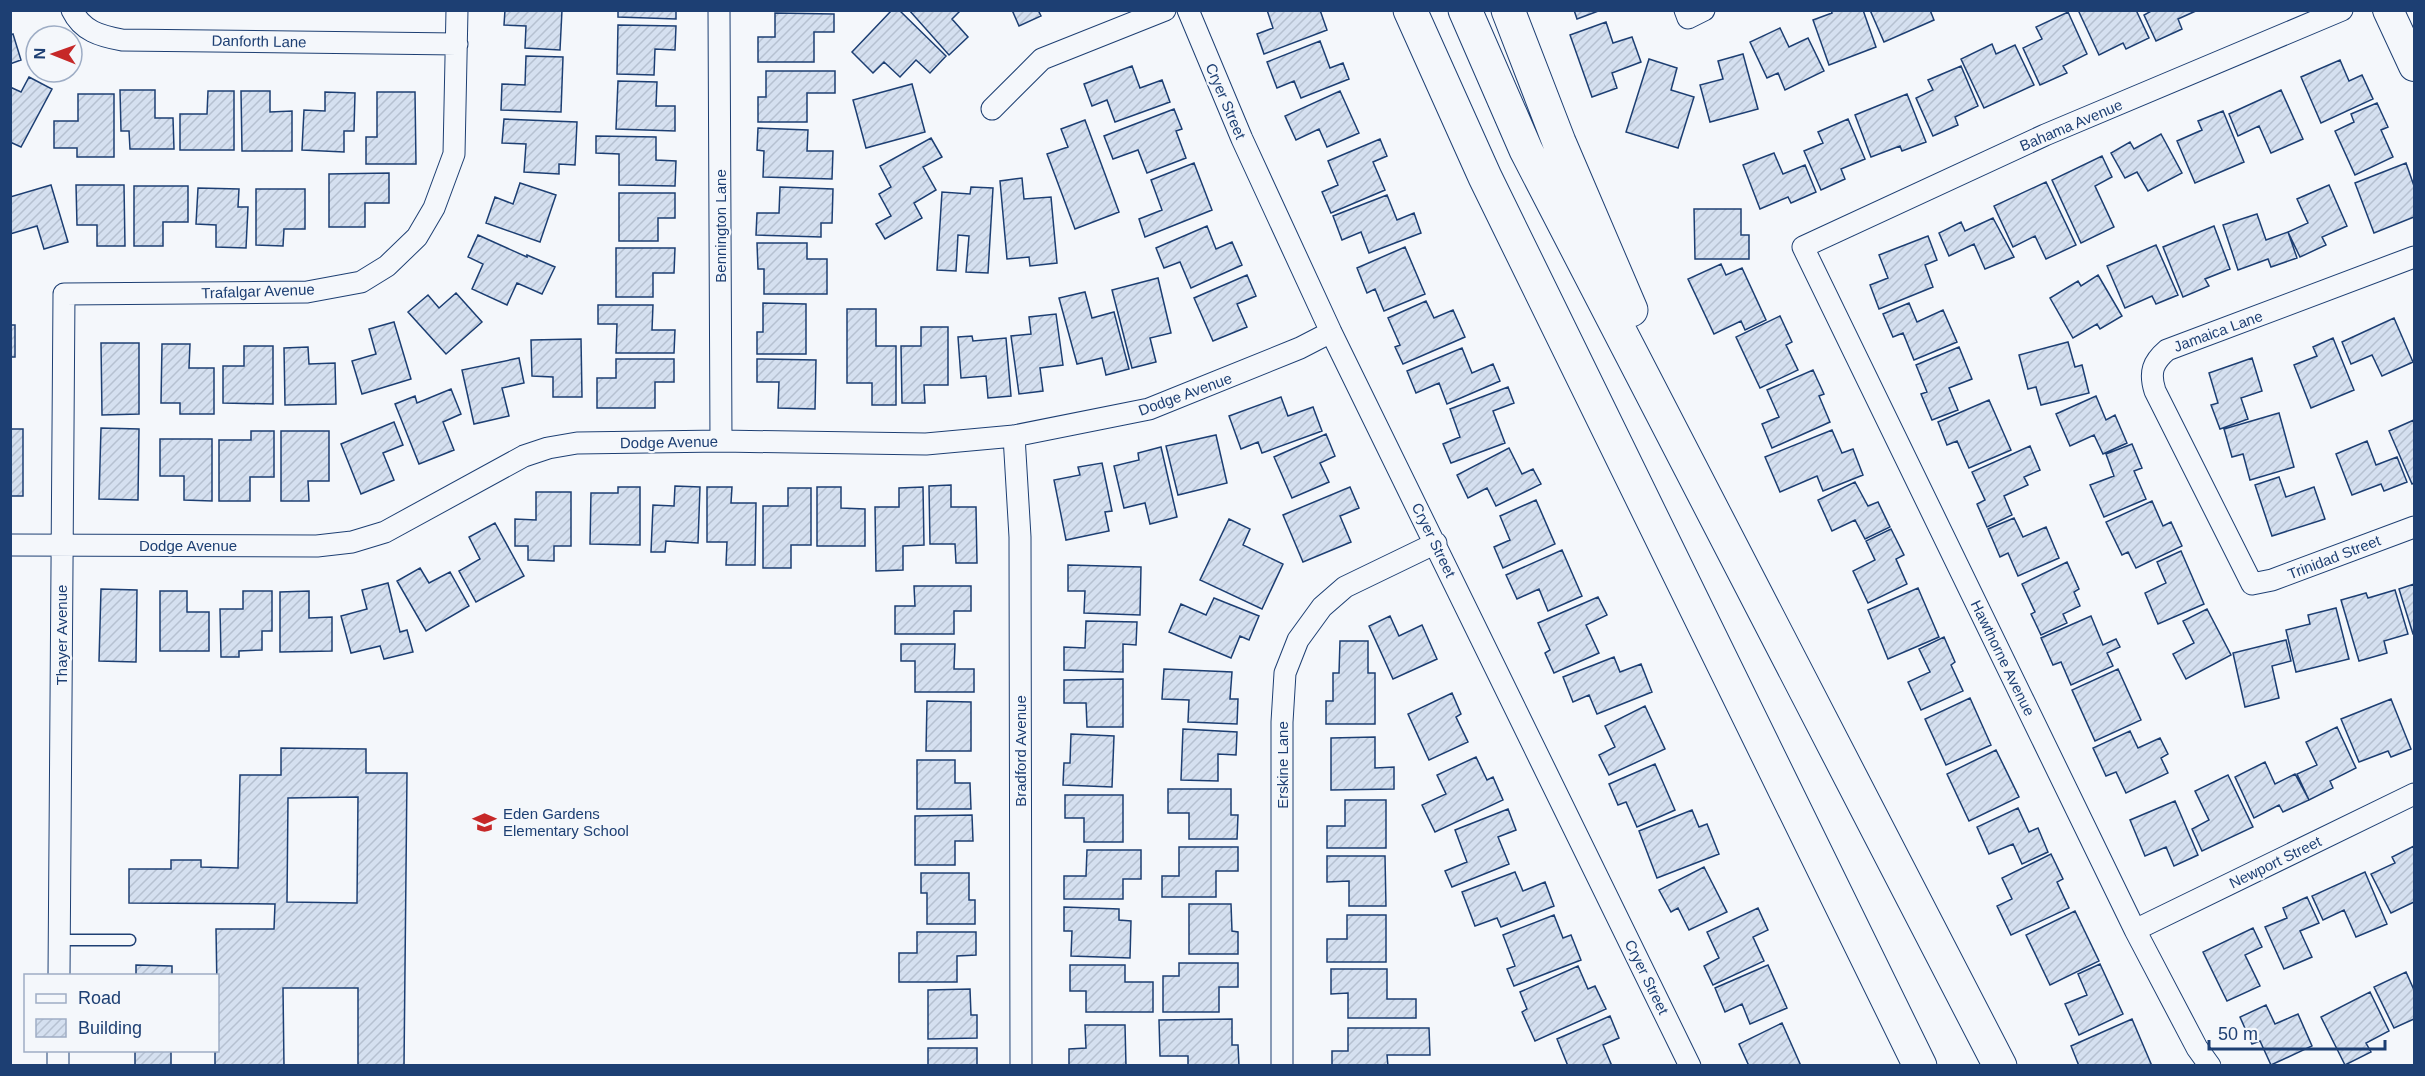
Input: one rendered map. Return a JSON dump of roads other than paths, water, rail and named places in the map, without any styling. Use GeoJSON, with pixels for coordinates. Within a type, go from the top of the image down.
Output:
{"type":"FeatureCollection","features":[{"type":"Feature","properties":{"kind":"highway"},"geometry":{"type":"LineString","coordinates":[[1392,10],[1485,177]]}},
{"type":"Feature","properties":{"kind":"highway"},"geometry":{"type":"LineString","coordinates":[[1410,10],[1485,177],[1920,1065]]}},
{"type":"Feature","properties":{"kind":"highway"},"geometry":{"type":"LineString","coordinates":[[1465,10],[1526,150],[2000,1065]]}},
{"type":"Feature","properties":{"kind":"highway"},"geometry":{"type":"LineString","coordinates":[[1508,10],[1559,142],[1736,555]]}},
{"type":"Feature","properties":{"kind":"street","name":"Danforth Lane"},"geometry":{"type":"LineString","coordinates":[[72,10],[77,20],[96,35],[122,40],[457,44]]}},
{"type":"Feature","properties":{"kind":"street","name":"Trafalgar Avenue"},"geometry":{"type":"LineString","coordinates":[[64,294],[308,292],[361,282],[387,266],[417,237],[445,185],[454,154],[458,10]]}},
{"type":"Feature","properties":{"kind":"street","name":"Bennington Lane"},"geometry":{"type":"LineString","coordinates":[[719,10],[721,441]]}},
{"type":"Feature","properties":{"kind":"street"},"geometry":{"type":"LineString","coordinates":[[992,109],[1042,59],[1165,10]]}},
{"type":"Feature","properties":{"kind":"street","name":"Cryer Street"},"geometry":{"type":"LineString","coordinates":[[1188,10],[1242,139],[1331,332],[1690,1065]]}},
{"type":"Feature","properties":{"kind":"street","name":"Bahama Avenue"},"geometry":{"type":"LineString","coordinates":[[1803,247],[2045,135],[2342,10]]}},
{"type":"Feature","properties":{"kind":"street"},"geometry":{"type":"LineString","coordinates":[[2388,10],[2415,66]]}},
{"type":"Feature","properties":{"kind":"street","name":"Hawthorne Avenue"},"geometry":{"type":"LineString","coordinates":[[1803,247],[2135,930],[2197,1048],[2210,1065]]}},
{"type":"Feature","properties":{"kind":"street","name":"Jamaica Lane"},"geometry":{"type":"LineString","coordinates":[[2252,584],[2155,390],[2151,378],[2152,367],[2168,350],[2415,258]]}},
{"type":"Feature","properties":{"kind":"street","name":"Thayer Avenue"},"geometry":{"type":"LineString","coordinates":[[59,974],[64,294]]}},
{"type":"Feature","properties":{"kind":"street","name":"Dodge Avenue"},"geometry":{"type":"LineString","coordinates":[[10,545],[317,546],[352,542],[385,532],[524,456],[548,448],[576,444],[721,441],[926,444],[1014,436],[1149,409],[1300,348],[1331,332]]}},
{"type":"Feature","properties":{"kind":"street","name":"Bradford Avenue"},"geometry":{"type":"LineString","coordinates":[[1014,436],[1020,537],[1021,1065]]}},
{"type":"Feature","properties":{"kind":"street","name":"Trinidad Street"},"geometry":{"type":"LineString","coordinates":[[2252,584],[2272,580],[2415,527]]}},
{"type":"Feature","properties":{"kind":"street","name":"Erskine Lane"},"geometry":{"type":"LineString","coordinates":[[1282,1065],[1282,722],[1285,673],[1298,640],[1322,607],[1345,587],[1436,543]]}},
{"type":"Feature","properties":{"kind":"street","name":"Newport Street"},"geometry":{"type":"LineString","coordinates":[[2135,930],[2415,794]]}},
{"type":"Feature","properties":{"kind":"lane"},"geometry":{"type":"LineString","coordinates":[[60,940],[130,940]]}},
{"type":"Feature","properties":{"kind":"place","name":"Eden Gardens Elementary School"},"geometry":{"type":"Point","coordinates":[485,822]}}]}
